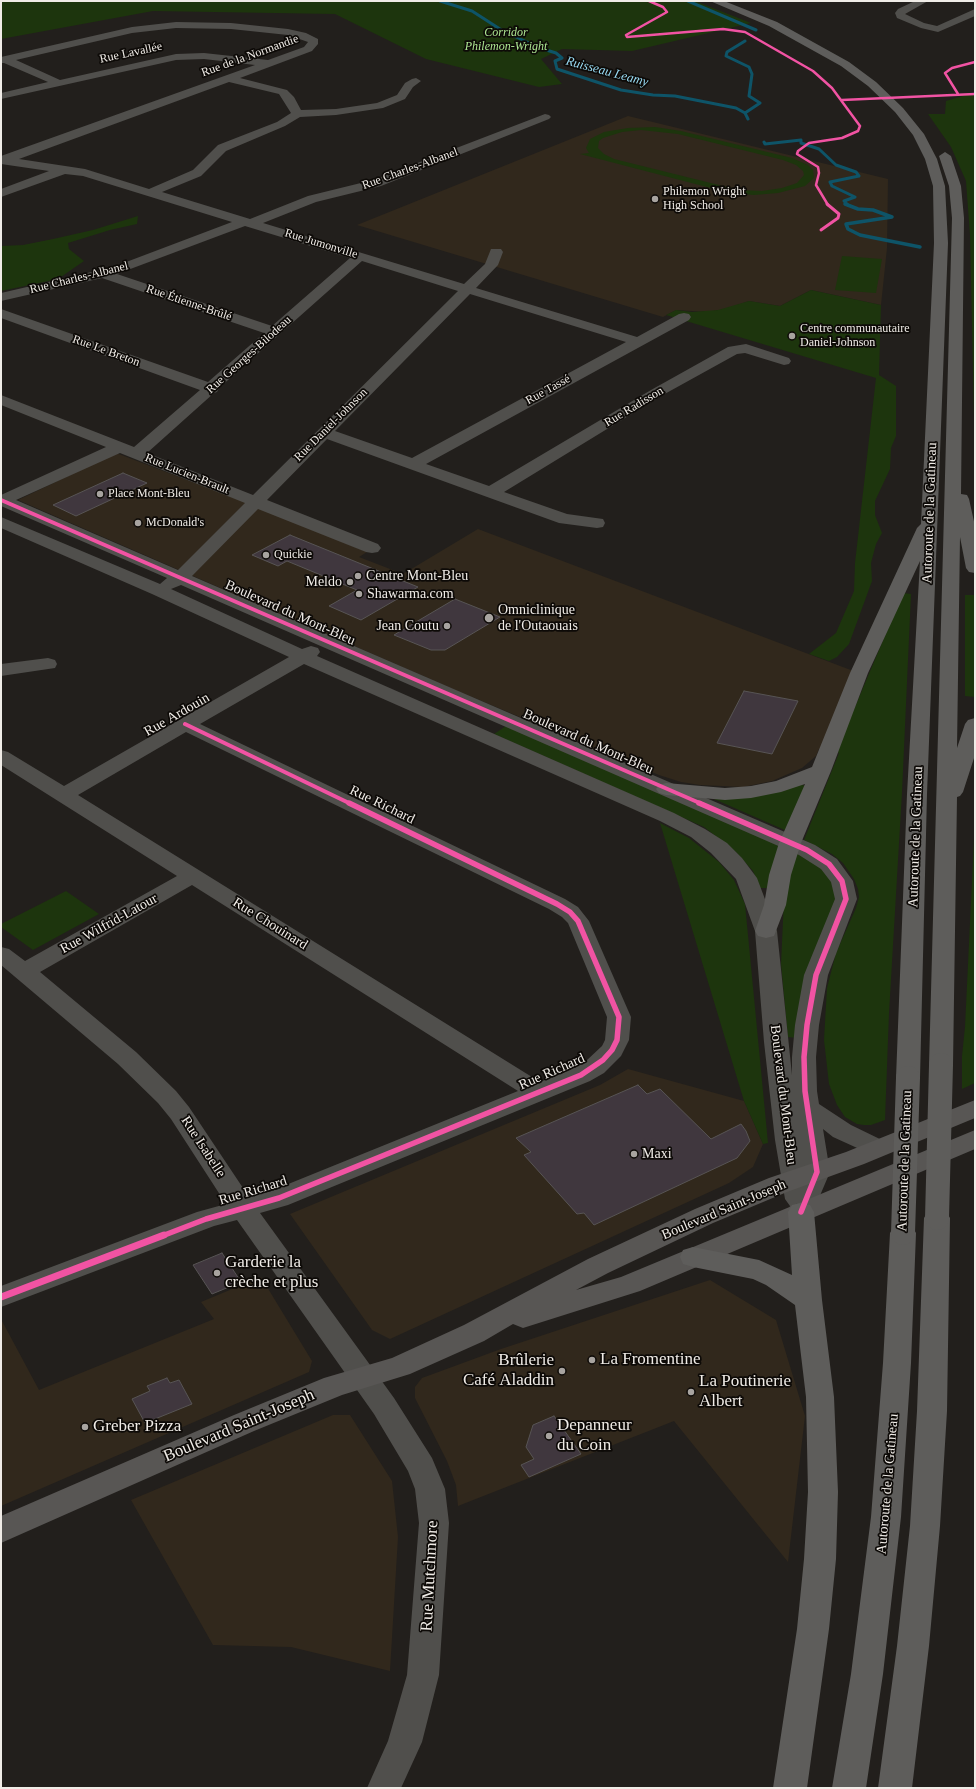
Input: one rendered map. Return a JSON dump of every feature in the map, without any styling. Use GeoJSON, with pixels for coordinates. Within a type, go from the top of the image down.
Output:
{"type":"FeatureCollection","features":[{"type":"Feature","properties":{"kind":"highway","name":"Autoroute de la Gatineau"},"geometry":{"type":"LineString","coordinates":[[715,1],[791,33],[819,48],[854,70],[881,91],[903,114],[918,134],[931,160],[939,186],[941,220],[930,518],[917,794],[897,1363],[886,1517],[867,1674],[849,1788]]}},
{"type":"Feature","properties":{"kind":"highway"},"geometry":{"type":"LineString","coordinates":[[730,1],[786,24],[843,54],[882,81],[917,114]]}},
{"type":"Feature","properties":{"kind":"highway","name":"Autoroute de la Gatineau"},"geometry":{"type":"LineString","coordinates":[[895,1788],[913,1646],[926,1513],[933,1403],[958,212],[952,176],[940,146]]}},
{"type":"Feature","properties":{"kind":"highway"},"geometry":{"type":"LineString","coordinates":[[953,464],[975,568]]}},
{"type":"Feature","properties":{"kind":"highway"},"geometry":{"type":"LineString","coordinates":[[766,931],[775,905],[780,875],[790,843],[821,771],[859,673],[930,518]]}},
{"type":"Feature","properties":{"kind":"highway"},"geometry":{"type":"LineString","coordinates":[[946,814],[975,724]]}},
{"type":"Feature","properties":{"kind":"highway"},"geometry":{"type":"LineString","coordinates":[[666,789],[725,794],[751,792],[781,786],[821,771]]}},
{"type":"Feature","properties":{"kind":"highway"},"geometry":{"type":"LineString","coordinates":[[790,1788],[813,1629],[822,1526],[823,1465],[820,1411],[808,1300],[801,1212]]}},
{"type":"Feature","properties":{"kind":"highway"},"geometry":{"type":"LineString","coordinates":[[694,1258],[759,1270],[776,1278],[808,1300]]}},
{"type":"Feature","properties":{"kind":"main road","name":"Boulevard Saint-Joseph"},"geometry":{"type":"LineString","coordinates":[[1,1530],[237,1426],[334,1386],[400,1366],[481,1330],[598,1266],[704,1216],[975,1108]]}},
{"type":"Feature","properties":{"kind":"main road","name":"Boulevard Saint-Joseph"},"geometry":{"type":"LineString","coordinates":[[481,1330],[617,1289],[975,1139]]}},
{"type":"Feature","properties":{"kind":"street"},"geometry":{"type":"LineString","coordinates":[[923,1],[902,11],[900,13],[901,16],[921,25],[938,29],[975,12]]}},
{"type":"Feature","properties":{"kind":"street","name":"Rue de la Normandie"},"geometry":{"type":"LineString","coordinates":[[3,59],[132,30],[176,25],[221,25],[288,32],[302,35],[314,41],[314,44],[308,49],[3,160]]}},
{"type":"Feature","properties":{"kind":"street","name":"Rue Lavallée"},"geometry":{"type":"LineString","coordinates":[[1,96],[59,82],[186,56],[204,56],[269,63]]}},
{"type":"Feature","properties":{"kind":"street"},"geometry":{"type":"LineString","coordinates":[[3,59],[59,82]]}},
{"type":"Feature","properties":{"kind":"street"},"geometry":{"type":"LineString","coordinates":[[228,78],[283,92],[288,96],[297,114]]}},
{"type":"Feature","properties":{"kind":"street"},"geometry":{"type":"LineString","coordinates":[[149,193],[184,180],[197,173],[222,148],[281,124],[297,114],[336,112],[379,106],[401,97],[409,85],[416,81]]}},
{"type":"Feature","properties":{"kind":"street","name":"Rue Charles-Albanel"},"geometry":{"type":"LineString","coordinates":[[1,297],[104,274],[133,265],[312,199],[377,183],[545,117]]}},
{"type":"Feature","properties":{"kind":"street","name":"Rue Jumonville"},"geometry":{"type":"LineString","coordinates":[[3,160],[85,173],[637,341]]}},
{"type":"Feature","properties":{"kind":"street"},"geometry":{"type":"LineString","coordinates":[[1,193],[66,169]]}},
{"type":"Feature","properties":{"kind":"street","name":"Rue Daniel-Johnson"},"geometry":{"type":"LineString","coordinates":[[158,590],[180,578],[491,265],[496,252]]}},
{"type":"Feature","properties":{"kind":"street","name":"Rue Georges-Bilodeau"},"geometry":{"type":"LineString","coordinates":[[136,454],[212,389],[360,256]]}},
{"type":"Feature","properties":{"kind":"street","name":"Rue Étienne-Brûlé"},"geometry":{"type":"LineString","coordinates":[[104,274],[275,332]]}},
{"type":"Feature","properties":{"kind":"street","name":"Rue Le Breton"},"geometry":{"type":"LineString","coordinates":[[1,313],[212,389]]}},
{"type":"Feature","properties":{"kind":"street","name":"Rue Tassé"},"geometry":{"type":"LineString","coordinates":[[412,465],[637,341],[684,317]]}},
{"type":"Feature","properties":{"kind":"street","name":"Rue Radisson"},"geometry":{"type":"LineString","coordinates":[[490,493],[656,393],[733,350],[746,348],[784,360]]}},
{"type":"Feature","properties":{"kind":"street","name":"Rue Lucien-Brault"},"geometry":{"type":"LineString","coordinates":[[1,400],[372,548]]}},
{"type":"Feature","properties":{"kind":"street"},"geometry":{"type":"LineString","coordinates":[[324,432],[565,519],[597,524]]}},
{"type":"Feature","properties":{"kind":"street"},"geometry":{"type":"LineString","coordinates":[[1,501],[120,447]]}},
{"type":"Feature","properties":{"kind":"street","name":"Boulevard du Mont-Bleu"},"geometry":{"type":"LineString","coordinates":[[1,501],[811,852],[829,864],[842,881],[846,893],[842,910],[821,961],[810,1005],[804,1057],[807,1108],[806,1176],[801,1212]]}},
{"type":"Feature","properties":{"kind":"street","name":"Boulevard du Mont-Bleu"},"geometry":{"type":"LineString","coordinates":[[1,522],[158,590],[303,657],[655,811],[698,833],[727,855],[746,878],[766,931],[776,1042],[788,1140],[806,1176]]}},
{"type":"Feature","properties":{"kind":"street"},"geometry":{"type":"LineString","coordinates":[[88,560],[112,548]]}},
{"type":"Feature","properties":{"kind":"street","name":"Rue Ardouin"},"geometry":{"type":"LineString","coordinates":[[63,795],[327,643]]}},
{"type":"Feature","properties":{"kind":"street"},"geometry":{"type":"LineString","coordinates":[[1,670],[48,664]]}},
{"type":"Feature","properties":{"kind":"street","name":"Rue Richard"},"geometry":{"type":"LineString","coordinates":[[1,1297],[199,1222],[279,1198],[581,1075],[595,1067],[612,1050],[620,1028],[619,1017],[578,920],[570,912],[550,900],[185,724]]}},
{"type":"Feature","properties":{"kind":"street","name":"Rue Chouinard"},"geometry":{"type":"LineString","coordinates":[[1,756],[538,1092]]}},
{"type":"Feature","properties":{"kind":"street","name":"Rue Wilfrid-Latour"},"geometry":{"type":"LineString","coordinates":[[25,971],[193,876]]}},
{"type":"Feature","properties":{"kind":"street","name":"Rue Isabelle"},"geometry":{"type":"LineString","coordinates":[[1,954],[25,971],[127,1058],[167,1097],[180,1112],[242,1208],[363,1377]]}},
{"type":"Feature","properties":{"kind":"street"},"geometry":{"type":"LineString","coordinates":[[807,1108],[828,1120],[842,1132],[877,1148]]}},
{"type":"Feature","properties":{"kind":"street","name":"Rue Mutchmore"},"geometry":{"type":"LineString","coordinates":[[363,1377],[384,1406],[415,1455],[426,1478],[433,1507],[423,1675],[406,1742],[384,1788]]}},
{"type":"Feature","properties":{"kind":"shaded area","name":"Philemon Wright High School"},"geometry":{"type":"Polygon","coordinates":[[[628,116],[888,179],[887,248],[881,305],[811,290],[780,306],[749,301],[726,309],[707,312],[676,310],[663,317],[357,225],[628,116]]]}},
{"type":"Feature","properties":{"kind":"shaded area"},"geometry":{"type":"Polygon","coordinates":[[[116,453],[266,510],[367,552],[359,557],[403,574],[478,529],[856,672],[822,749],[819,749],[816,756],[802,768],[772,781],[743,787],[700,785],[681,782],[659,775],[460,692],[18,500],[116,453]]]}},
{"type":"Feature","properties":{"kind":"shaded area"},"geometry":{"type":"Polygon","coordinates":[[[628,1069],[744,1101],[763,1144],[753,1167],[729,1183],[390,1339],[372,1330],[290,1214],[600,1085],[628,1069]]]}},
{"type":"Feature","properties":{"kind":"shaded area"},"geometry":{"type":"Polygon","coordinates":[[[261,1277],[312,1361],[309,1372],[1,1506],[2,1321],[39,1390],[214,1319],[201,1302],[261,1277]]]}},
{"type":"Feature","properties":{"kind":"shaded area"},"geometry":{"type":"Polygon","coordinates":[[[710,1280],[776,1320],[805,1416],[788,1562],[674,1421],[458,1506],[456,1485],[447,1461],[415,1398],[415,1387],[422,1378],[501,1349],[710,1280]]]}},
{"type":"Feature","properties":{"kind":"shaded area"},"geometry":{"type":"Polygon","coordinates":[[[333,1415],[350,1415],[392,1481],[398,1537],[390,1671],[291,1647],[213,1645],[131,1500],[333,1415]]]}},
{"type":"Feature","properties":{"kind":"green space","name":"Corridor Philemon-Wright"},"geometry":{"type":"Polygon","coordinates":[[[1,1],[695,1],[751,23],[632,51],[562,49],[541,59],[562,84],[539,87],[426,59],[335,14],[153,11],[1,39],[1,1]]]}},
{"type":"Feature","properties":{"kind":"green space"},"geometry":{"type":"Polygon","coordinates":[[[966,95],[975,95],[975,463],[970,235],[966,181],[951,147],[928,114],[945,114],[946,101],[966,95]]]}},
{"type":"Feature","properties":{"kind":"green space"},"geometry":{"type":"Polygon","coordinates":[[[655,127],[681,131],[792,158],[808,165],[813,170],[814,178],[805,186],[778,193],[754,195],[730,193],[580,154],[589,153],[586,148],[590,139],[604,132],[628,128],[655,127]],[[641,130],[622,132],[603,138],[599,141],[598,148],[604,154],[614,159],[739,190],[762,191],[782,188],[797,183],[804,175],[803,171],[796,165],[783,160],[678,134],[641,130]]]}},
{"type":"Feature","properties":{"kind":"green space"},"geometry":{"type":"Polygon","coordinates":[[[138,216],[137,224],[110,230],[68,243],[69,249],[84,261],[58,279],[1,291],[1,246],[23,245],[53,239],[93,230],[138,216]]]}},
{"type":"Feature","properties":{"kind":"green space"},"geometry":{"type":"Polygon","coordinates":[[[842,256],[882,259],[876,293],[835,290],[842,256]]]}},
{"type":"Feature","properties":{"kind":"green space"},"geometry":{"type":"Polygon","coordinates":[[[811,290],[881,305],[879,375],[896,386],[896,436],[891,448],[890,469],[875,501],[875,515],[882,533],[876,544],[871,563],[872,581],[849,644],[837,657],[829,661],[809,654],[836,633],[854,591],[855,563],[876,378],[666,315],[676,310],[692,312],[718,310],[749,301],[780,306],[811,290]]]}},
{"type":"Feature","properties":{"kind":"green space"},"geometry":{"type":"Polygon","coordinates":[[[903,593],[911,594],[902,792],[889,1013],[885,1120],[871,1125],[864,1125],[857,1124],[845,1117],[837,1105],[829,1084],[824,1040],[827,988],[836,953],[856,908],[859,897],[858,889],[854,879],[843,863],[832,854],[804,840],[839,753],[836,752],[903,593]]]}},
{"type":"Feature","properties":{"kind":"green space"},"geometry":{"type":"Polygon","coordinates":[[[965,595],[975,595],[975,697],[965,696],[965,595]]]}},
{"type":"Feature","properties":{"kind":"green space"},"geometry":{"type":"Polygon","coordinates":[[[506,726],[780,845],[769,888],[760,888],[753,871],[736,852],[704,827],[494,734],[506,726]]]}},
{"type":"Feature","properties":{"kind":"green space"},"geometry":{"type":"Polygon","coordinates":[[[798,784],[806,786],[787,831],[714,799],[798,784]]]}},
{"type":"Feature","properties":{"kind":"green space"},"geometry":{"type":"Polygon","coordinates":[[[975,818],[975,1083],[962,1089],[962,1056],[965,1027],[975,818]]]}},
{"type":"Feature","properties":{"kind":"green space"},"geometry":{"type":"Polygon","coordinates":[[[660,823],[689,838],[719,862],[734,880],[745,904],[768,1143],[763,1144],[744,1101],[660,823]]]}},
{"type":"Feature","properties":{"kind":"green space"},"geometry":{"type":"Polygon","coordinates":[[[797,852],[828,872],[838,895],[797,1038],[788,1037],[781,964],[784,899],[790,870],[797,852]]]}},
{"type":"Feature","properties":{"kind":"green space"},"geometry":{"type":"Polygon","coordinates":[[[66,891],[99,914],[33,950],[1,927],[1,924],[66,891]]]}},
{"type":"Feature","properties":{"kind":"building","name":"Place Mont-Bleu"},"geometry":{"type":"Polygon","coordinates":[[[123,473],[147,483],[76,516],[53,505],[123,473]]]}},
{"type":"Feature","properties":{"kind":"building","name":"Centre Mont-Bleu"},"geometry":{"type":"Polygon","coordinates":[[[290,535],[418,587],[361,620],[329,606],[357,590],[287,561],[278,566],[252,555],[290,535]]]}},
{"type":"Feature","properties":{"kind":"building","name":"Jean Coutu"},"geometry":{"type":"Polygon","coordinates":[[[455,599],[500,617],[445,650],[431,650],[394,635],[455,599]]]}},
{"type":"Feature","properties":{"kind":"building"},"geometry":{"type":"Polygon","coordinates":[[[744,691],[798,701],[772,754],[717,743],[744,691]]]}},
{"type":"Feature","properties":{"kind":"building","name":"Maxi"},"geometry":{"type":"Polygon","coordinates":[[[638,1085],[647,1094],[660,1089],[711,1139],[741,1124],[750,1141],[737,1158],[594,1225],[584,1213],[577,1214],[524,1155],[531,1152],[516,1138],[638,1085]]]}},
{"type":"Feature","properties":{"kind":"building","name":"Garderie la crèche et plus"},"geometry":{"type":"Polygon","coordinates":[[[222,1253],[241,1282],[212,1294],[193,1265],[222,1253]]]}},
{"type":"Feature","properties":{"kind":"building"},"geometry":{"type":"Polygon","coordinates":[[[167,1378],[170,1383],[179,1380],[192,1404],[145,1423],[132,1399],[150,1391],[147,1386],[167,1378]]]}},
{"type":"Feature","properties":{"kind":"building","name":"Depanneur du Coin"},"geometry":{"type":"Polygon","coordinates":[[[554,1416],[581,1454],[529,1477],[521,1465],[534,1459],[526,1447],[533,1425],[554,1416]]]}},
{"type":"Feature","properties":{"kind":"waterway","name":"Ruisseau Leamy"},"geometry":{"type":"LineString","coordinates":[[440,1],[472,11],[503,31],[540,48],[556,53],[562,58],[555,61],[557,69],[621,90],[653,95],[675,96],[736,108],[745,113]]}},
{"type":"Feature","properties":{"kind":"waterway"},"geometry":{"type":"LineString","coordinates":[[688,1],[756,30]]}},
{"type":"Feature","properties":{"kind":"waterway"},"geometry":{"type":"LineString","coordinates":[[745,41],[727,52],[726,56],[749,67],[752,74],[749,96],[760,103],[745,113]]}},
{"type":"Feature","properties":{"kind":"waterway","name":"Ruisseau Leamy"},"geometry":{"type":"LineString","coordinates":[[745,113],[748,119]]}},
{"type":"Feature","properties":{"kind":"waterway","name":"Ruisseau Leamy"},"geometry":{"type":"LineString","coordinates":[[764,142],[765,144],[801,140],[801,143],[819,149],[836,165],[856,172],[859,176],[830,182],[832,186],[855,197],[844,201],[848,205]]}},
{"type":"Feature","properties":{"kind":"waterway","name":"Ruisseau Leamy"},"geometry":{"type":"LineString","coordinates":[[845,204],[858,209],[873,210],[892,217],[846,224],[848,229],[860,235],[920,247]]}},
{"type":"Feature","properties":{"kind":"cycle path"},"geometry":{"type":"LineString","coordinates":[[649,1],[663,7],[667,12],[659,18],[626,35],[627,37],[642,37],[723,29],[745,32],[813,71],[832,88],[846,105],[860,126],[858,131],[842,138],[809,143],[798,151],[797,154],[818,167],[819,173],[816,185],[828,206],[839,214],[838,218],[821,230]]}},
{"type":"Feature","properties":{"kind":"cycle path"},"geometry":{"type":"LineString","coordinates":[[958,94],[945,73],[952,68],[975,62]]}},
{"type":"Feature","properties":{"kind":"cycle path"},"geometry":{"type":"LineString","coordinates":[[842,100],[975,94]]}},
{"type":"Feature","properties":{"kind":"cycle path"},"geometry":{"type":"LineString","coordinates":[[1,500],[807,850],[829,864],[842,881],[846,899],[816,975],[807,1025],[804,1057],[805,1091],[817,1172],[801,1212]]}},
{"type":"Feature","properties":{"kind":"cycle path"},"geometry":{"type":"LineString","coordinates":[[1,1297],[206,1219],[279,1198],[581,1075],[595,1067],[603,1060],[612,1050],[617,1040],[619,1017],[578,921],[570,912],[557,904],[185,724]]}},
{"type":"Feature","properties":{"kind":"place","name":"Philemon Wright High School"},"geometry":{"type":"Point","coordinates":[655,199]}},
{"type":"Feature","properties":{"kind":"place","name":"Centre communautaire Daniel-Johnson"},"geometry":{"type":"Point","coordinates":[792,336]}},
{"type":"Feature","properties":{"kind":"place","name":"Place Mont-Bleu"},"geometry":{"type":"Point","coordinates":[100,494]}},
{"type":"Feature","properties":{"kind":"place","name":"McDonald's"},"geometry":{"type":"Point","coordinates":[138,523]}},
{"type":"Feature","properties":{"kind":"place","name":"Quickie"},"geometry":{"type":"Point","coordinates":[266,555]}},
{"type":"Feature","properties":{"kind":"place","name":"Centre Mont-Bleu"},"geometry":{"type":"Point","coordinates":[358,576]}},
{"type":"Feature","properties":{"kind":"place","name":"Meldo"},"geometry":{"type":"Point","coordinates":[350,582]}},
{"type":"Feature","properties":{"kind":"place","name":"Shawarma.com"},"geometry":{"type":"Point","coordinates":[359,594]}},
{"type":"Feature","properties":{"kind":"place","name":"Omniclinique de l'Outaouais"},"geometry":{"type":"Point","coordinates":[489,618]}},
{"type":"Feature","properties":{"kind":"place","name":"Jean Coutu"},"geometry":{"type":"Point","coordinates":[447,626]}},
{"type":"Feature","properties":{"kind":"place","name":"Maxi"},"geometry":{"type":"Point","coordinates":[634,1154]}},
{"type":"Feature","properties":{"kind":"place","name":"Garderie la crèche et plus"},"geometry":{"type":"Point","coordinates":[217,1273]}},
{"type":"Feature","properties":{"kind":"place","name":"La Fromentine"},"geometry":{"type":"Point","coordinates":[592,1360]}},
{"type":"Feature","properties":{"kind":"place","name":"Brûlerie Café Aladdin"},"geometry":{"type":"Point","coordinates":[562,1371]}},
{"type":"Feature","properties":{"kind":"place","name":"La Poutinerie Albert"},"geometry":{"type":"Point","coordinates":[691,1392]}},
{"type":"Feature","properties":{"kind":"place","name":"Greber Pizza"},"geometry":{"type":"Point","coordinates":[85,1427]}},
{"type":"Feature","properties":{"kind":"place","name":"Depanneur du Coin"},"geometry":{"type":"Point","coordinates":[549,1436]}}]}
